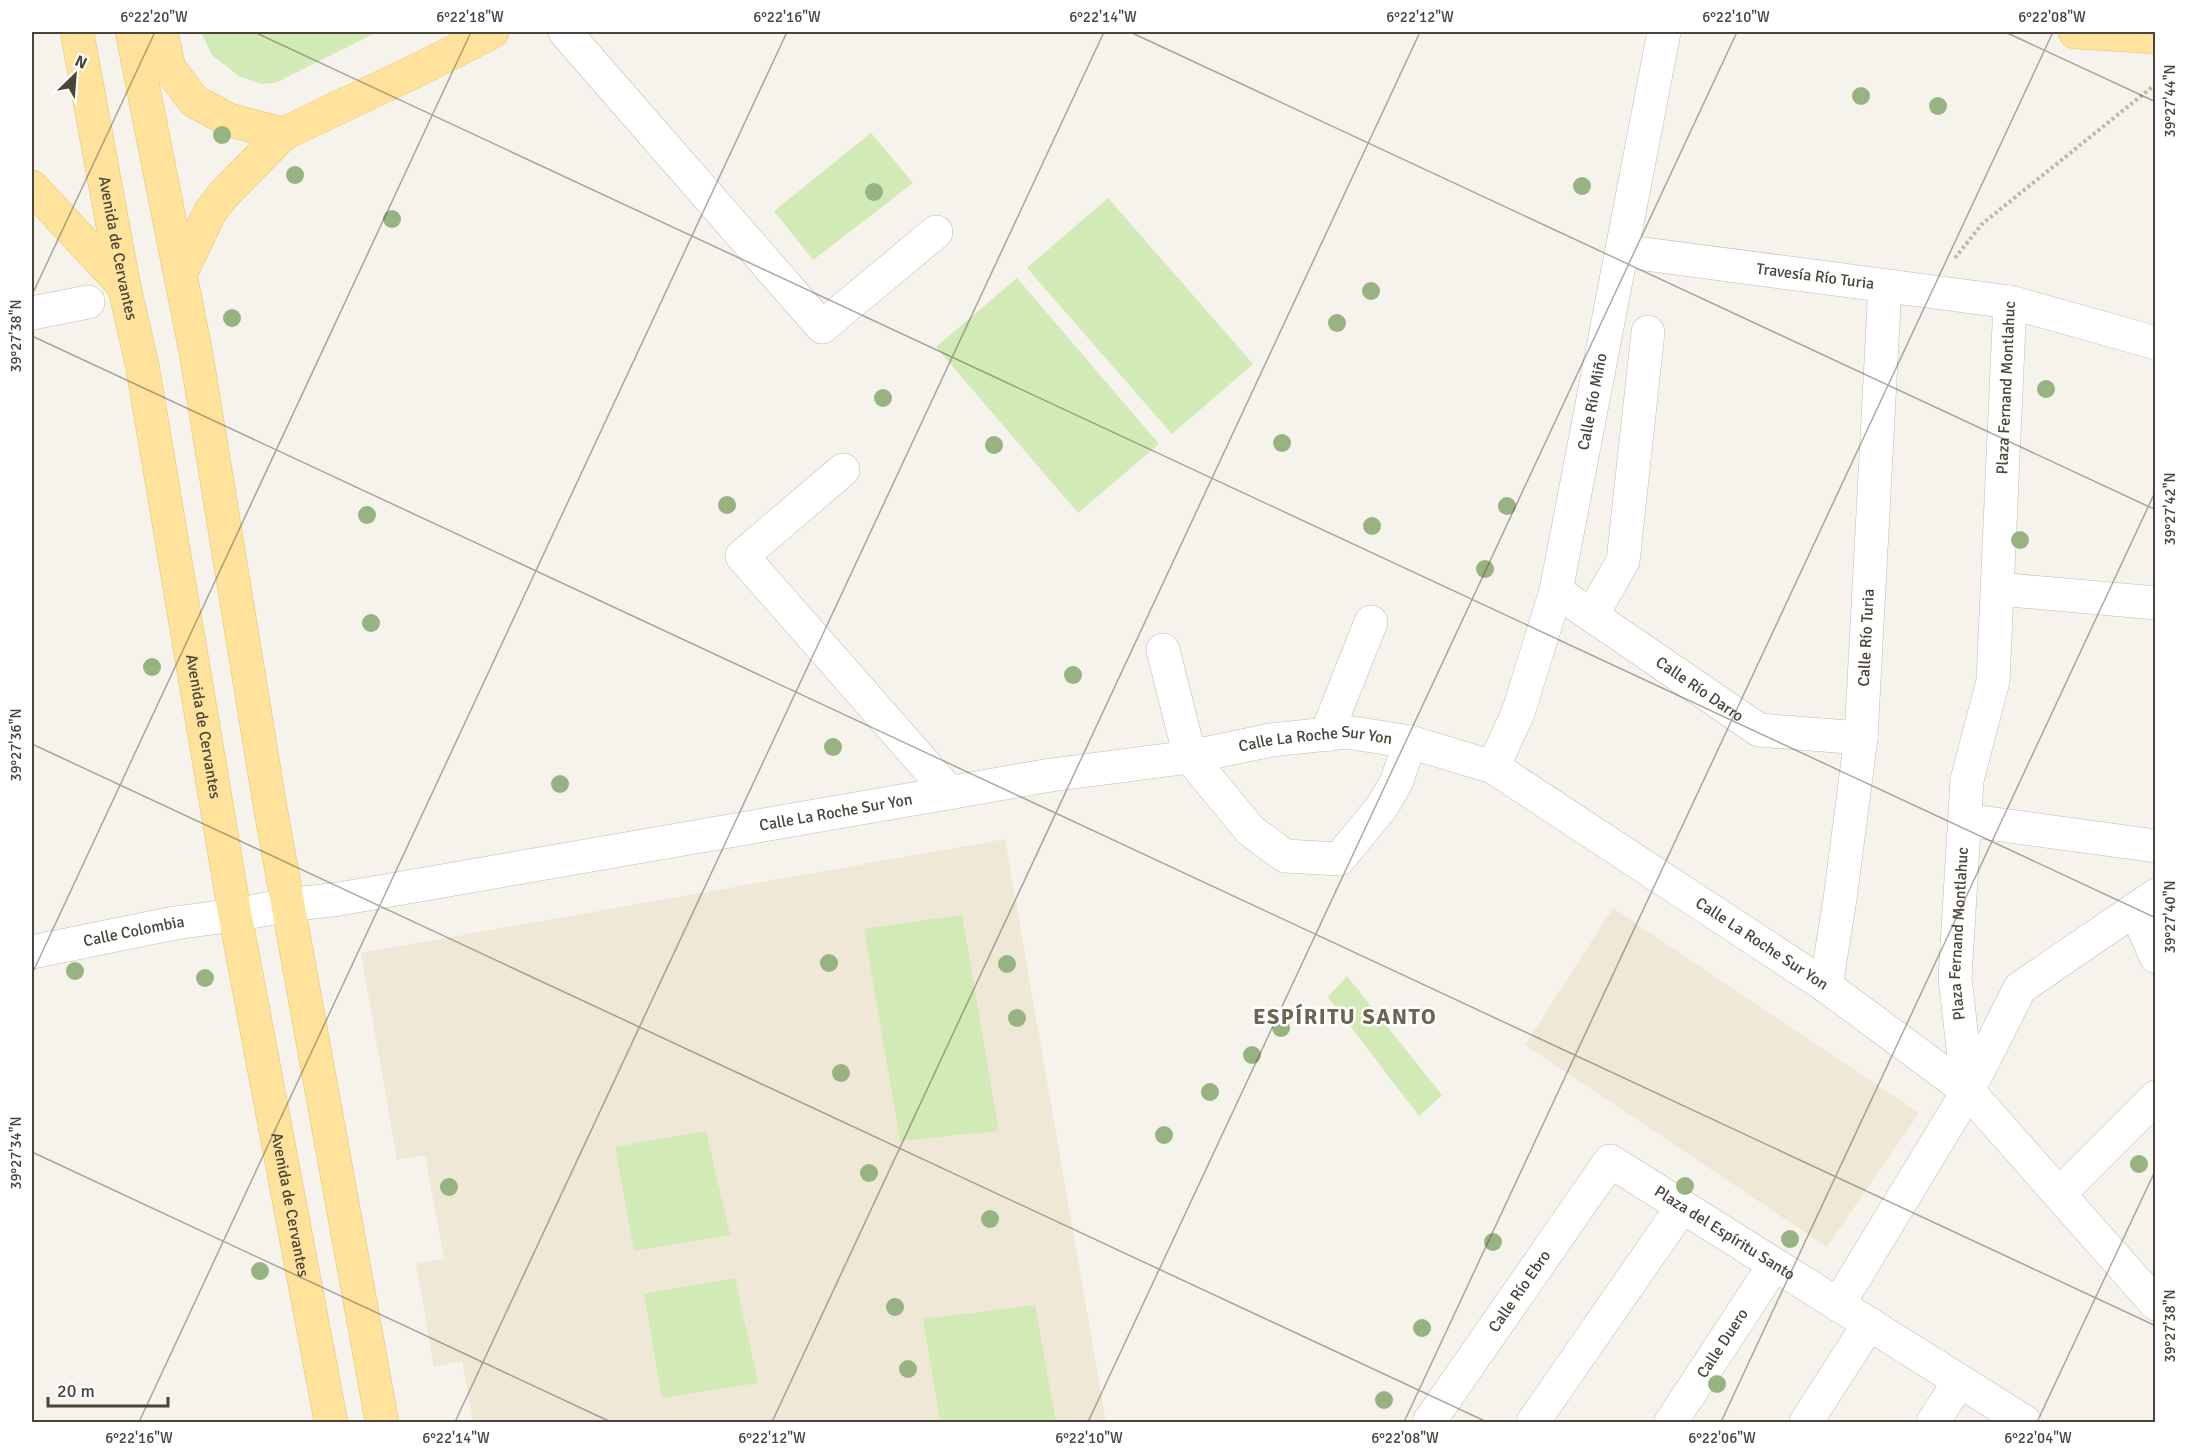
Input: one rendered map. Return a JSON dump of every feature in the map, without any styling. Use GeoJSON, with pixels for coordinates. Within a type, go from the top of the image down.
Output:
{"type":"FeatureCollection","features":[{"type":"Feature","properties":{"kind":"main road","name":"Avenida de Cervantes"},"geometry":{"type":"LineString","coordinates":[[77,32],[124,286],[142,364],[235,915],[331,1422]]}},
{"type":"Feature","properties":{"kind":"main road"},"geometry":{"type":"LineString","coordinates":[[132,32],[196,353],[288,904],[382,1422]]}},
{"type":"Feature","properties":{"kind":"main road"},"geometry":{"type":"LineString","coordinates":[[161,32],[169,68],[194,101],[229,120],[283,134]]}},
{"type":"Feature","properties":{"kind":"main road"},"geometry":{"type":"LineString","coordinates":[[424,67],[441,32]]}},
{"type":"Feature","properties":{"kind":"main road"},"geometry":{"type":"LineString","coordinates":[[181,273],[210,212],[224,194],[283,134],[492,32]]}},
{"type":"Feature","properties":{"kind":"main road"},"geometry":{"type":"LineString","coordinates":[[2076,32],[2156,37]]}},
{"type":"Feature","properties":{"kind":"main road"},"geometry":{"type":"LineString","coordinates":[[32,187],[124,286]]}},
{"type":"Feature","properties":{"kind":"street"},"geometry":{"type":"LineString","coordinates":[[565,32],[822,327],[936,232]]}},
{"type":"Feature","properties":{"kind":"street","name":"Calle Río Miño"},"geometry":{"type":"LineString","coordinates":[[1493,766],[1518,713],[1556,591],[1664,32]]}},
{"type":"Feature","properties":{"kind":"street","name":"Travesía Río Turia"},"geometry":{"type":"LineString","coordinates":[[1622,251],[2010,302]]}},
{"type":"Feature","properties":{"kind":"street","name":"Calle Río Turia"},"geometry":{"type":"LineString","coordinates":[[1826,986],[1861,738],[1885,286]]}},
{"type":"Feature","properties":{"kind":"street"},"geometry":{"type":"LineString","coordinates":[[32,313],[88,302]]}},
{"type":"Feature","properties":{"kind":"street","name":"Plaza Fernand Montlahuc"},"geometry":{"type":"LineString","coordinates":[[1968,1091],[1955,978],[1967,780],[1993,681],[2010,302],[2156,343]]}},
{"type":"Feature","properties":{"kind":"street"},"geometry":{"type":"LineString","coordinates":[[1592,615],[1623,561],[1648,332]]}},
{"type":"Feature","properties":{"kind":"street"},"geometry":{"type":"LineString","coordinates":[[843,470],[742,556],[950,793]]}},
{"type":"Feature","properties":{"kind":"street"},"geometry":{"type":"LineString","coordinates":[[1998,589],[2156,603]]}},
{"type":"Feature","properties":{"kind":"street","name":"Calle Río Darro"},"geometry":{"type":"LineString","coordinates":[[1556,591],[1759,730],[1861,738]]}},
{"type":"Feature","properties":{"kind":"street"},"geometry":{"type":"LineString","coordinates":[[1326,735],[1371,622]]}},
{"type":"Feature","properties":{"kind":"street"},"geometry":{"type":"LineString","coordinates":[[1163,650],[1190,757],[1250,830],[1286,855],[1340,859],[1381,808],[1396,783],[1410,742]]}},
{"type":"Feature","properties":{"kind":"street","name":"Calle La Roche Sur Yon"},"geometry":{"type":"LineString","coordinates":[[235,915],[288,904],[339,899],[1051,775],[1190,757],[1271,740],[1347,732],[1410,742],[1493,766],[1826,986],[1968,1091],[2156,1304]]}},
{"type":"Feature","properties":{"kind":"street"},"geometry":{"type":"LineString","coordinates":[[1965,820],[2156,846]]}},
{"type":"Feature","properties":{"kind":"street"},"geometry":{"type":"LineString","coordinates":[[1838,1305],[1968,1091],[2020,988],[2145,902],[2156,957]]}},
{"type":"Feature","properties":{"kind":"street","name":"Calle Colombia"},"geometry":{"type":"LineString","coordinates":[[32,952],[175,923],[235,915]]}},
{"type":"Feature","properties":{"kind":"street"},"geometry":{"type":"LineString","coordinates":[[2059,1194],[2156,1097]]}},
{"type":"Feature","properties":{"kind":"street","name":"Plaza del Espíritu Santo"},"geometry":{"type":"LineString","coordinates":[[1610,1161],[2025,1422]]}},
{"type":"Feature","properties":{"kind":"street","name":"Calle Río Ebro"},"geometry":{"type":"LineString","coordinates":[[1429,1422],[1610,1161]]}},
{"type":"Feature","properties":{"kind":"street"},"geometry":{"type":"LineString","coordinates":[[1533,1422],[1682,1207]]}},
{"type":"Feature","properties":{"kind":"street","name":"Calle Duero"},"geometry":{"type":"LineString","coordinates":[[1671,1422],[1774,1265]]}},
{"type":"Feature","properties":{"kind":"street"},"geometry":{"type":"LineString","coordinates":[[1806,1422],[1869,1324]]}},
{"type":"Feature","properties":{"kind":"street"},"geometry":{"type":"LineString","coordinates":[[1933,1422],[1959,1382]]}},
{"type":"Feature","properties":{"kind":"path"},"geometry":{"type":"LineString","coordinates":[[1928,291],[1982,224],[2156,84]]}},
{"type":"Feature","properties":{"kind":"shaded area"},"geometry":{"type":"Polygon","coordinates":[[[1005,839],[1106,1422],[473,1422],[462,1361],[434,1367],[416,1264],[444,1259],[425,1155],[397,1160],[361,953],[1005,839]]]}},
{"type":"Feature","properties":{"kind":"shaded area"},"geometry":{"type":"Polygon","coordinates":[[[1613,908],[1919,1113],[1827,1247],[1525,1045],[1613,908]]]}},
{"type":"Feature","properties":{"kind":"green space"},"geometry":{"type":"Polygon","coordinates":[[[201,32],[377,32],[275,83],[261,84],[239,76],[212,55],[201,32]]]}},
{"type":"Feature","properties":{"kind":"green space"},"geometry":{"type":"Polygon","coordinates":[[[871,133],[913,183],[813,260],[774,211],[871,133]]]}},
{"type":"Feature","properties":{"kind":"green space"},"geometry":{"type":"Polygon","coordinates":[[[1108,198],[1253,364],[1172,434],[1027,268],[1108,198]]]}},
{"type":"Feature","properties":{"kind":"green space"},"geometry":{"type":"Polygon","coordinates":[[[1017,278],[1159,444],[1078,513],[936,347],[1017,278]]]}},
{"type":"Feature","properties":{"kind":"green space"},"geometry":{"type":"Polygon","coordinates":[[[962,915],[999,1131],[900,1141],[864,929],[962,915]]]}},
{"type":"Feature","properties":{"kind":"green space"},"geometry":{"type":"Polygon","coordinates":[[[1347,976],[1442,1095],[1419,1116],[1328,997],[1347,976]]]}},
{"type":"Feature","properties":{"kind":"green space"},"geometry":{"type":"Polygon","coordinates":[[[706,1131],[730,1235],[634,1251],[615,1147],[706,1131]]]}},
{"type":"Feature","properties":{"kind":"green space"},"geometry":{"type":"Polygon","coordinates":[[[735,1278],[758,1383],[662,1398],[644,1294],[735,1278]]]}},
{"type":"Feature","properties":{"kind":"green space"},"geometry":{"type":"Polygon","coordinates":[[[1035,1305],[1056,1422],[940,1422],[923,1319],[1035,1305]]]}},
{"type":"Feature","properties":{"kind":"district","name":"ESPÍRITU SANTO"},"geometry":{"type":"Point","coordinates":[1345,1016]}}]}
